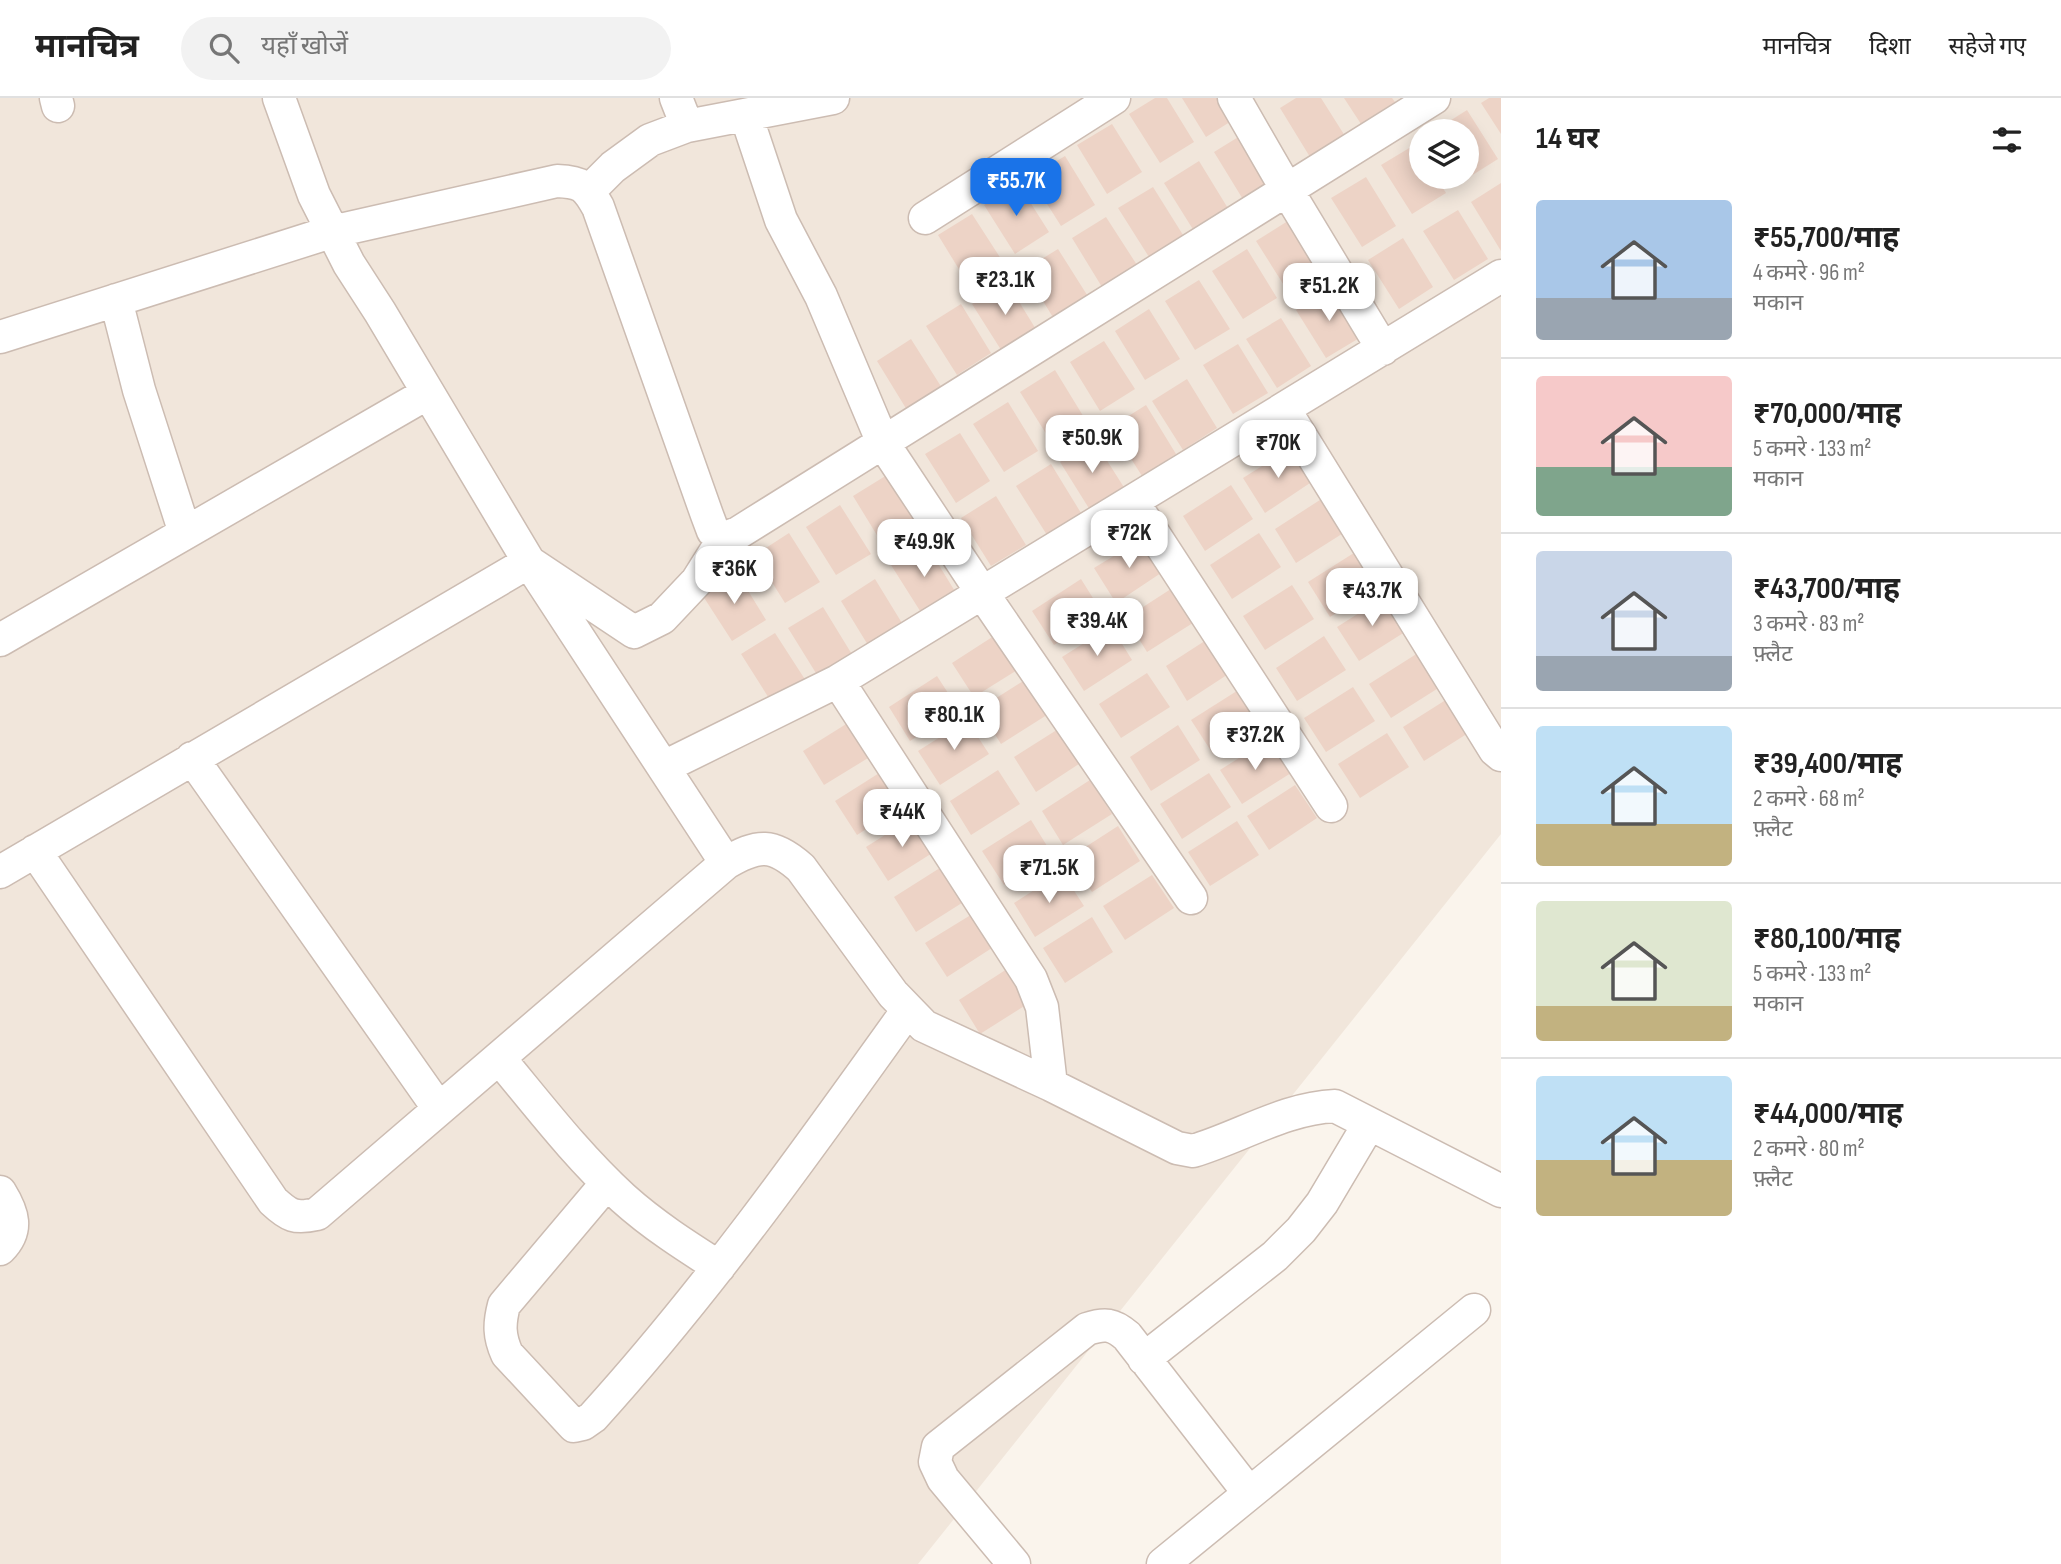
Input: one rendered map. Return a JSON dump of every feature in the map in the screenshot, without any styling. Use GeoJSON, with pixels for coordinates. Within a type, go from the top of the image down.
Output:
{"type":"FeatureCollection","features":[{"type":"Feature","properties":{"kind":"street"},"geometry":{"type":"LineString","coordinates":[[279,98],[314,195],[331,232],[529,562],[726,863]]}},
{"type":"Feature","properties":{"kind":"street"},"geometry":{"type":"LineString","coordinates":[[589,191],[612,167],[650,140],[681,112],[746,115],[833,98]]}},
{"type":"Feature","properties":{"kind":"street"},"geometry":{"type":"LineString","coordinates":[[925,218],[1114,98]]}},
{"type":"Feature","properties":{"kind":"street"},"geometry":{"type":"LineString","coordinates":[[1234,98],[1383,349]]}},
{"type":"Feature","properties":{"kind":"street"},"geometry":{"type":"LineString","coordinates":[[529,562],[634,632],[662,618],[697,581],[724,538],[738,533],[1434,98]]}},
{"type":"Feature","properties":{"kind":"street"},"geometry":{"type":"LineString","coordinates":[[746,115],[781,220],[821,296],[883,443],[1191,898]]}},
{"type":"Feature","properties":{"kind":"street"},"geometry":{"type":"LineString","coordinates":[[0,337],[331,232],[557,181],[576,182],[589,191],[598,207],[713,531],[724,538]]}},
{"type":"Feature","properties":{"kind":"street"},"geometry":{"type":"LineString","coordinates":[[664,767],[838,681],[1501,276]]}},
{"type":"Feature","properties":{"kind":"street"},"geometry":{"type":"LineString","coordinates":[[116,300],[143,402],[185,533]]}},
{"type":"Feature","properties":{"kind":"street"},"geometry":{"type":"LineString","coordinates":[[0,640],[428,393]]}},
{"type":"Feature","properties":{"kind":"street"},"geometry":{"type":"LineString","coordinates":[[1284,409],[1495,750],[1501,755]]}},
{"type":"Feature","properties":{"kind":"street"},"geometry":{"type":"LineString","coordinates":[[1133,502],[1331,806]]}},
{"type":"Feature","properties":{"kind":"street"},"geometry":{"type":"LineString","coordinates":[[0,872],[529,562]]}},
{"type":"Feature","properties":{"kind":"street"},"geometry":{"type":"LineString","coordinates":[[838,681],[1031,979],[1042,1007],[1051,1085]]}},
{"type":"Feature","properties":{"kind":"street"},"geometry":{"type":"LineString","coordinates":[[192,758],[439,1109]]}},
{"type":"Feature","properties":{"kind":"street"},"geometry":{"type":"LineString","coordinates":[[35,851],[273,1201],[285,1212],[300,1218],[317,1214],[726,863],[744,853],[766,848],[785,853],[802,868],[907,1011],[924,1026],[1177,1148],[1193,1151],[1293,1113],[1315,1107],[1335,1106],[1501,1191]]}},
{"type":"Feature","properties":{"kind":"street"},"geometry":{"type":"LineString","coordinates":[[607,1183],[504,1305],[499,1322],[501,1340],[507,1354],[574,1426],[593,1417],[653,1350],[795,1168],[907,1011]]}},
{"type":"Feature","properties":{"kind":"street"},"geometry":{"type":"LineString","coordinates":[[499,1058],[579,1154],[607,1183],[658,1226],[719,1267]]}},
{"type":"Feature","properties":{"kind":"street"},"geometry":{"type":"LineString","coordinates":[[1144,1359],[1275,1255],[1301,1230],[1322,1202],[1370,1124]]}},
{"type":"Feature","properties":{"kind":"street"},"geometry":{"type":"LineString","coordinates":[[0,1192],[7,1203],[13,1224],[11,1238],[0,1249]]}},
{"type":"Feature","properties":{"kind":"street"},"geometry":{"type":"LineString","coordinates":[[1163,1564],[1474,1310]]}},
{"type":"Feature","properties":{"kind":"street"},"geometry":{"type":"LineString","coordinates":[[1008,1562],[943,1479],[935,1462],[938,1447],[1087,1329],[1101,1324],[1115,1326],[1128,1336],[1249,1493]]}},
{"type":"Feature","properties":{"kind":"shaded area"},"geometry":{"type":"Polygon","coordinates":[[[0,98],[1501,98],[1501,834],[918,1564],[0,1564],[0,98]]]}},
{"type":"Feature","properties":{"kind":"building"},"geometry":{"type":"Polygon","coordinates":[[[1155,98],[1167,98],[1194,142],[1160,163],[1129,114],[1155,98]]]}},
{"type":"Feature","properties":{"kind":"building"},"geometry":{"type":"Polygon","coordinates":[[[1182,98],[1230,98],[1241,115],[1206,137],[1182,98]]]}},
{"type":"Feature","properties":{"kind":"building"},"geometry":{"type":"Polygon","coordinates":[[[1296,98],[1321,98],[1345,136],[1310,157],[1280,108],[1296,98]]]}},
{"type":"Feature","properties":{"kind":"building"},"geometry":{"type":"Polygon","coordinates":[[[1344,98],[1392,98],[1395,102],[1361,124],[1344,98]]]}},
{"type":"Feature","properties":{"kind":"building"},"geometry":{"type":"Polygon","coordinates":[[[1489,98],[1501,98],[1501,134],[1481,103],[1489,98]]]}},
{"type":"Feature","properties":{"kind":"building"},"geometry":{"type":"Polygon","coordinates":[[[1467,110],[1473,119],[1453,119],[1467,110]]]}},
{"type":"Feature","properties":{"kind":"building"},"geometry":{"type":"Polygon","coordinates":[[[1112,124],[1142,172],[1107,194],[1077,145],[1112,124]]]}},
{"type":"Feature","properties":{"kind":"building"},"geometry":{"type":"Polygon","coordinates":[[[1479,129],[1498,159],[1479,171],[1479,129]]]}},
{"type":"Feature","properties":{"kind":"building"},"geometry":{"type":"Polygon","coordinates":[[[1248,131],[1279,179],[1244,201],[1214,152],[1248,131]]]}},
{"type":"Feature","properties":{"kind":"building"},"geometry":{"type":"Polygon","coordinates":[[[1409,148],[1409,189],[1444,189],[1446,193],[1412,214],[1381,165],[1409,148]]]}},
{"type":"Feature","properties":{"kind":"building"},"geometry":{"type":"Polygon","coordinates":[[[1065,156],[1095,205],[1061,226],[1030,177],[1065,156]]]}},
{"type":"Feature","properties":{"kind":"building"},"geometry":{"type":"Polygon","coordinates":[[[1199,161],[1229,210],[1194,231],[1164,183],[1199,161]]]}},
{"type":"Feature","properties":{"kind":"building"},"geometry":{"type":"Polygon","coordinates":[[[1366,177],[1396,226],[1362,247],[1331,198],[1366,177]]]}},
{"type":"Feature","properties":{"kind":"building"},"geometry":{"type":"Polygon","coordinates":[[[1018,183],[1049,232],[1015,254],[984,205],[1018,183]]]}},
{"type":"Feature","properties":{"kind":"building"},"geometry":{"type":"Polygon","coordinates":[[[1501,183],[1501,251],[1471,202],[1501,183]]]}},
{"type":"Feature","properties":{"kind":"building"},"geometry":{"type":"Polygon","coordinates":[[[1153,187],[1183,235],[1149,257],[1118,208],[1153,187]]]}},
{"type":"Feature","properties":{"kind":"building"},"geometry":{"type":"Polygon","coordinates":[[[1458,210],[1488,259],[1454,280],[1423,231],[1458,210]]]}},
{"type":"Feature","properties":{"kind":"building"},"geometry":{"type":"Polygon","coordinates":[[[972,214],[1003,262],[968,284],[938,235],[972,214]]]}},
{"type":"Feature","properties":{"kind":"building"},"geometry":{"type":"Polygon","coordinates":[[[1106,217],[1137,265],[1102,287],[1072,238],[1106,217]]]}},
{"type":"Feature","properties":{"kind":"building"},"geometry":{"type":"Polygon","coordinates":[[[1291,219],[1321,268],[1287,290],[1256,241],[1291,219]]]}},
{"type":"Feature","properties":{"kind":"building"},"geometry":{"type":"Polygon","coordinates":[[[1403,238],[1433,287],[1399,309],[1368,260],[1403,238]]]}},
{"type":"Feature","properties":{"kind":"building"},"geometry":{"type":"Polygon","coordinates":[[[1058,249],[1089,298],[1054,319],[1024,270],[1058,249]]]}},
{"type":"Feature","properties":{"kind":"building"},"geometry":{"type":"Polygon","coordinates":[[[1247,249],[1277,298],[1243,319],[1212,271],[1247,249]]]}},
{"type":"Feature","properties":{"kind":"building"},"geometry":{"type":"Polygon","coordinates":[[[1199,280],[1230,329],[1195,350],[1165,301],[1199,280]]]}},
{"type":"Feature","properties":{"kind":"building"},"geometry":{"type":"Polygon","coordinates":[[[1007,282],[1037,331],[1003,353],[972,304],[1007,282]]]}},
{"type":"Feature","properties":{"kind":"building"},"geometry":{"type":"Polygon","coordinates":[[[1331,288],[1361,337],[1326,358],[1296,310],[1331,288]]]}},
{"type":"Feature","properties":{"kind":"building"},"geometry":{"type":"Polygon","coordinates":[[[961,304],[991,353],[957,375],[926,326],[961,304]]]}},
{"type":"Feature","properties":{"kind":"building"},"geometry":{"type":"Polygon","coordinates":[[[1149,309],[1180,359],[1145,380],[1115,331],[1149,309]]]}},
{"type":"Feature","properties":{"kind":"building"},"geometry":{"type":"Polygon","coordinates":[[[1281,318],[1311,366],[1277,388],[1246,339],[1281,318]]]}},
{"type":"Feature","properties":{"kind":"building"},"geometry":{"type":"Polygon","coordinates":[[[911,339],[942,388],[907,410],[877,361],[911,339]]]}},
{"type":"Feature","properties":{"kind":"building"},"geometry":{"type":"Polygon","coordinates":[[[1104,341],[1135,389],[1100,411],[1070,362],[1104,341]]]}},
{"type":"Feature","properties":{"kind":"building"},"geometry":{"type":"Polygon","coordinates":[[[1238,344],[1268,393],[1233,414],[1203,365],[1238,344]]]}},
{"type":"Feature","properties":{"kind":"building"},"geometry":{"type":"Polygon","coordinates":[[[1055,370],[1085,419],[1050,440],[1020,392],[1055,370]]]}},
{"type":"Feature","properties":{"kind":"building"},"geometry":{"type":"Polygon","coordinates":[[[1187,379],[1217,428],[1183,450],[1152,401],[1187,379]]]}},
{"type":"Feature","properties":{"kind":"building"},"geometry":{"type":"Polygon","coordinates":[[[1008,402],[1038,451],[1004,472],[973,424],[1008,402]]]}},
{"type":"Feature","properties":{"kind":"building"},"geometry":{"type":"Polygon","coordinates":[[[1146,405],[1176,454],[1142,476],[1111,427],[1146,405]]]}},
{"type":"Feature","properties":{"kind":"building"},"geometry":{"type":"Polygon","coordinates":[[[960,433],[990,481],[956,503],[925,454],[960,433]]]}},
{"type":"Feature","properties":{"kind":"building"},"geometry":{"type":"Polygon","coordinates":[[[1094,440],[1125,489],[1090,510],[1060,462],[1094,440]]]}},
{"type":"Feature","properties":{"kind":"building"},"geometry":{"type":"Polygon","coordinates":[[[1292,447],[1313,481],[1265,513],[1243,478],[1292,447]]]}},
{"type":"Feature","properties":{"kind":"building"},"geometry":{"type":"Polygon","coordinates":[[[1051,464],[1081,513],[1047,535],[1016,486],[1051,464]]]}},
{"type":"Feature","properties":{"kind":"building"},"geometry":{"type":"Polygon","coordinates":[[[887,475],[918,524],[883,545],[853,496],[887,475]]]}},
{"type":"Feature","properties":{"kind":"building"},"geometry":{"type":"Polygon","coordinates":[[[1231,485],[1253,519],[1205,551],[1183,516],[1231,485]]]}},
{"type":"Feature","properties":{"kind":"building"},"geometry":{"type":"Polygon","coordinates":[[[996,496],[1026,545],[991,566],[961,518],[996,496]]]}},
{"type":"Feature","properties":{"kind":"building"},"geometry":{"type":"Polygon","coordinates":[[[1323,498],[1345,532],[1296,563],[1275,529],[1323,498]]]}},
{"type":"Feature","properties":{"kind":"building"},"geometry":{"type":"Polygon","coordinates":[[[840,505],[871,554],[836,575],[806,527],[840,505]]]}},
{"type":"Feature","properties":{"kind":"building"},"geometry":{"type":"Polygon","coordinates":[[[789,533],[820,582],[785,603],[755,555],[789,533]]]}},
{"type":"Feature","properties":{"kind":"building"},"geometry":{"type":"Polygon","coordinates":[[[1259,533],[1281,567],[1232,599],[1210,565],[1259,533]]]}},
{"type":"Feature","properties":{"kind":"building"},"geometry":{"type":"Polygon","coordinates":[[[1143,538],[1164,571],[1116,603],[1094,568],[1143,538]]]}},
{"type":"Feature","properties":{"kind":"building"},"geometry":{"type":"Polygon","coordinates":[[[926,544],[956,593],[922,614],[891,565],[926,544]]]}},
{"type":"Feature","properties":{"kind":"building"},"geometry":{"type":"Polygon","coordinates":[[[1357,551],[1378,586],[1330,617],[1308,582],[1357,551]]]}},
{"type":"Feature","properties":{"kind":"building"},"geometry":{"type":"Polygon","coordinates":[[[736,571],[766,620],[732,641],[701,593],[736,571]]]}},
{"type":"Feature","properties":{"kind":"building"},"geometry":{"type":"Polygon","coordinates":[[[875,579],[905,628],[871,650],[841,601],[875,579]]]}},
{"type":"Feature","properties":{"kind":"building"},"geometry":{"type":"Polygon","coordinates":[[[1081,579],[1103,614],[1054,645],[1032,611],[1081,579]]]}},
{"type":"Feature","properties":{"kind":"building"},"geometry":{"type":"Polygon","coordinates":[[[1292,585],[1314,619],[1265,650],[1243,616],[1292,585]]]}},
{"type":"Feature","properties":{"kind":"building"},"geometry":{"type":"Polygon","coordinates":[[[1174,587],[1196,621],[1147,652],[1126,618],[1174,587]]]}},
{"type":"Feature","properties":{"kind":"building"},"geometry":{"type":"Polygon","coordinates":[[[1386,596],[1408,630],[1359,661],[1337,627],[1386,596]]]}},
{"type":"Feature","properties":{"kind":"building"},"geometry":{"type":"Polygon","coordinates":[[[823,607],[853,656],[819,678],[788,628],[823,607]]]}},
{"type":"Feature","properties":{"kind":"building"},"geometry":{"type":"Polygon","coordinates":[[[1111,626],[1132,660],[1084,691],[1062,657],[1111,626]]]}},
{"type":"Feature","properties":{"kind":"building"},"geometry":{"type":"Polygon","coordinates":[[[1000,632],[1022,667],[974,697],[952,663],[1000,632]]]}},
{"type":"Feature","properties":{"kind":"building"},"geometry":{"type":"Polygon","coordinates":[[[775,633],[806,681],[772,703],[741,654],[775,633]]]}},
{"type":"Feature","properties":{"kind":"building"},"geometry":{"type":"Polygon","coordinates":[[[1214,635],[1236,669],[1187,701],[1166,666],[1214,635]]]}},
{"type":"Feature","properties":{"kind":"building"},"geometry":{"type":"Polygon","coordinates":[[[1324,636],[1346,670],[1297,701],[1276,668],[1324,636]]]}},
{"type":"Feature","properties":{"kind":"building"},"geometry":{"type":"Polygon","coordinates":[[[1418,653],[1440,687],[1391,718],[1369,684],[1418,653]]]}},
{"type":"Feature","properties":{"kind":"building"},"geometry":{"type":"Polygon","coordinates":[[[1147,673],[1170,707],[1121,738],[1099,704],[1147,673]]]}},
{"type":"Feature","properties":{"kind":"building"},"geometry":{"type":"Polygon","coordinates":[[[937,676],[959,710],[910,741],[889,707],[937,676]]]}},
{"type":"Feature","properties":{"kind":"building"},"geometry":{"type":"Polygon","coordinates":[[[1028,678],[1050,713],[1001,744],[979,709],[1028,678]]]}},
{"type":"Feature","properties":{"kind":"building"},"geometry":{"type":"Polygon","coordinates":[[[1353,687],[1375,721],[1326,752],[1304,718],[1353,687]]]}},
{"type":"Feature","properties":{"kind":"building"},"geometry":{"type":"Polygon","coordinates":[[[1240,689],[1262,723],[1213,754],[1191,720],[1240,689]]]}},
{"type":"Feature","properties":{"kind":"building"},"geometry":{"type":"Polygon","coordinates":[[[1452,696],[1473,730],[1424,761],[1403,727],[1452,696]]]}},
{"type":"Feature","properties":{"kind":"building"},"geometry":{"type":"Polygon","coordinates":[[[967,720],[989,754],[940,785],[918,751],[967,720]]]}},
{"type":"Feature","properties":{"kind":"building"},"geometry":{"type":"Polygon","coordinates":[[[851,721],[873,755],[824,785],[803,751],[851,721]]]}},
{"type":"Feature","properties":{"kind":"building"},"geometry":{"type":"Polygon","coordinates":[[[1178,725],[1200,760],[1151,791],[1130,757],[1178,725]]]}},
{"type":"Feature","properties":{"kind":"building"},"geometry":{"type":"Polygon","coordinates":[[[1063,726],[1085,760],[1036,792],[1014,757],[1063,726]]]}},
{"type":"Feature","properties":{"kind":"building"},"geometry":{"type":"Polygon","coordinates":[[[1387,733],[1409,767],[1360,798],[1338,764],[1387,733]]]}},
{"type":"Feature","properties":{"kind":"building"},"geometry":{"type":"Polygon","coordinates":[[[1269,739],[1291,773],[1242,804],[1220,770],[1269,739]]]}},
{"type":"Feature","properties":{"kind":"building"},"geometry":{"type":"Polygon","coordinates":[[[884,770],[905,804],[857,835],[835,801],[884,770]]]}},
{"type":"Feature","properties":{"kind":"building"},"geometry":{"type":"Polygon","coordinates":[[[998,770],[1020,804],[971,835],[950,801],[998,770]]]}},
{"type":"Feature","properties":{"kind":"building"},"geometry":{"type":"Polygon","coordinates":[[[1209,773],[1231,807],[1182,839],[1160,804],[1209,773]]]}},
{"type":"Feature","properties":{"kind":"building"},"geometry":{"type":"Polygon","coordinates":[[[1090,780],[1112,814],[1063,845],[1042,811],[1090,780]]]}},
{"type":"Feature","properties":{"kind":"building"},"geometry":{"type":"Polygon","coordinates":[[[1295,785],[1317,818],[1269,850],[1247,816],[1295,785]]]}},
{"type":"Feature","properties":{"kind":"building"},"geometry":{"type":"Polygon","coordinates":[[[915,816],[937,850],[888,881],[866,847],[915,816]]]}},
{"type":"Feature","properties":{"kind":"building"},"geometry":{"type":"Polygon","coordinates":[[[1031,820],[1052,854],[1004,885],[982,851],[1031,820]]]}},
{"type":"Feature","properties":{"kind":"building"},"geometry":{"type":"Polygon","coordinates":[[[1237,821],[1259,855],[1210,886],[1188,852],[1237,821]]]}},
{"type":"Feature","properties":{"kind":"building"},"geometry":{"type":"Polygon","coordinates":[[[1118,826],[1140,861],[1092,892],[1070,857],[1118,826]]]}},
{"type":"Feature","properties":{"kind":"building"},"geometry":{"type":"Polygon","coordinates":[[[943,866],[965,901],[916,932],[894,897],[943,866]]]}},
{"type":"Feature","properties":{"kind":"building"},"geometry":{"type":"Polygon","coordinates":[[[1062,872],[1084,906],[1035,937],[1014,903],[1062,872]]]}},
{"type":"Feature","properties":{"kind":"building"},"geometry":{"type":"Polygon","coordinates":[[[1152,875],[1174,908],[1125,940],[1103,906],[1152,875]]]}},
{"type":"Feature","properties":{"kind":"building"},"geometry":{"type":"Polygon","coordinates":[[[974,913],[995,946],[947,977],[925,943],[974,913]]]}},
{"type":"Feature","properties":{"kind":"building"},"geometry":{"type":"Polygon","coordinates":[[[1092,917],[1113,952],[1065,983],[1043,948],[1092,917]]]}},
{"type":"Feature","properties":{"kind":"building"},"geometry":{"type":"Polygon","coordinates":[[[1007,969],[1029,1003],[980,1034],[959,1000],[1007,969]]]}}]}
